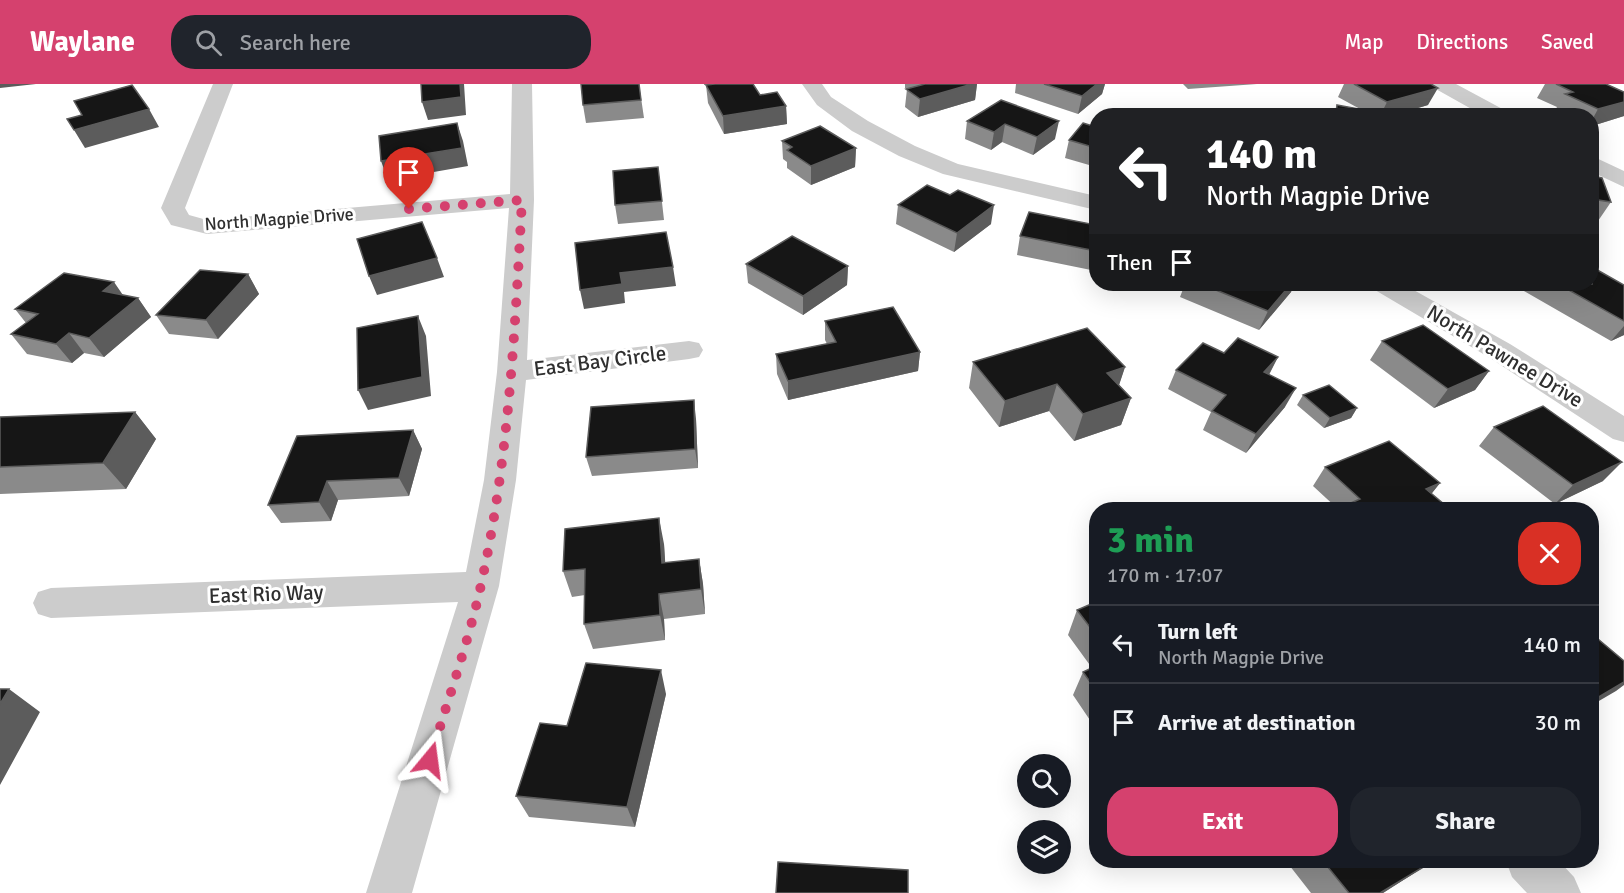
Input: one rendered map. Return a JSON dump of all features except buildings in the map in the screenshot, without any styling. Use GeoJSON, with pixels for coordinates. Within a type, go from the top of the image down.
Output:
{"type":"FeatureCollection","features":[{"type":"Feature","properties":{"kind":"street","name":"North Magpie Drive"},"geometry":{"type":"LineString","coordinates":[[223,84],[173,208],[180,220],[207,227],[522,200]]}},
{"type":"Feature","properties":{"kind":"street"},"geometry":{"type":"LineString","coordinates":[[390,893],[481,586],[500,480],[512,372],[522,200],[522,84]]}},
{"type":"Feature","properties":{"kind":"street"},"geometry":{"type":"LineString","coordinates":[[812,84],[825,101],[860,126],[951,170],[1089,201]]}},
{"type":"Feature","properties":{"kind":"street"},"geometry":{"type":"LineString","coordinates":[[1441,84],[1486,108]]}},
{"type":"Feature","properties":{"kind":"street"},"geometry":{"type":"LineString","coordinates":[[1599,167],[1624,180]]}},
{"type":"Feature","properties":{"kind":"street","name":"North Pawnee Drive"},"geometry":{"type":"LineString","coordinates":[[1396,291],[1500,351],[1624,431]]}},
{"type":"Feature","properties":{"kind":"street","name":"East Bay Circle"},"geometry":{"type":"LineString","coordinates":[[512,372],[688,350]]}},
{"type":"Feature","properties":{"kind":"street","name":"East Rio Way"},"geometry":{"type":"LineString","coordinates":[[51,603],[481,586]]}},
{"type":"Feature","properties":{"kind":"street"},"geometry":{"type":"LineString","coordinates":[[1535,868],[1558,893]]}},
{"type":"Feature","properties":{"kind":"route"},"geometry":{"type":"LineString","coordinates":[[409,209],[522,200],[512,372],[500,480],[481,586],[430,760]]}}]}
